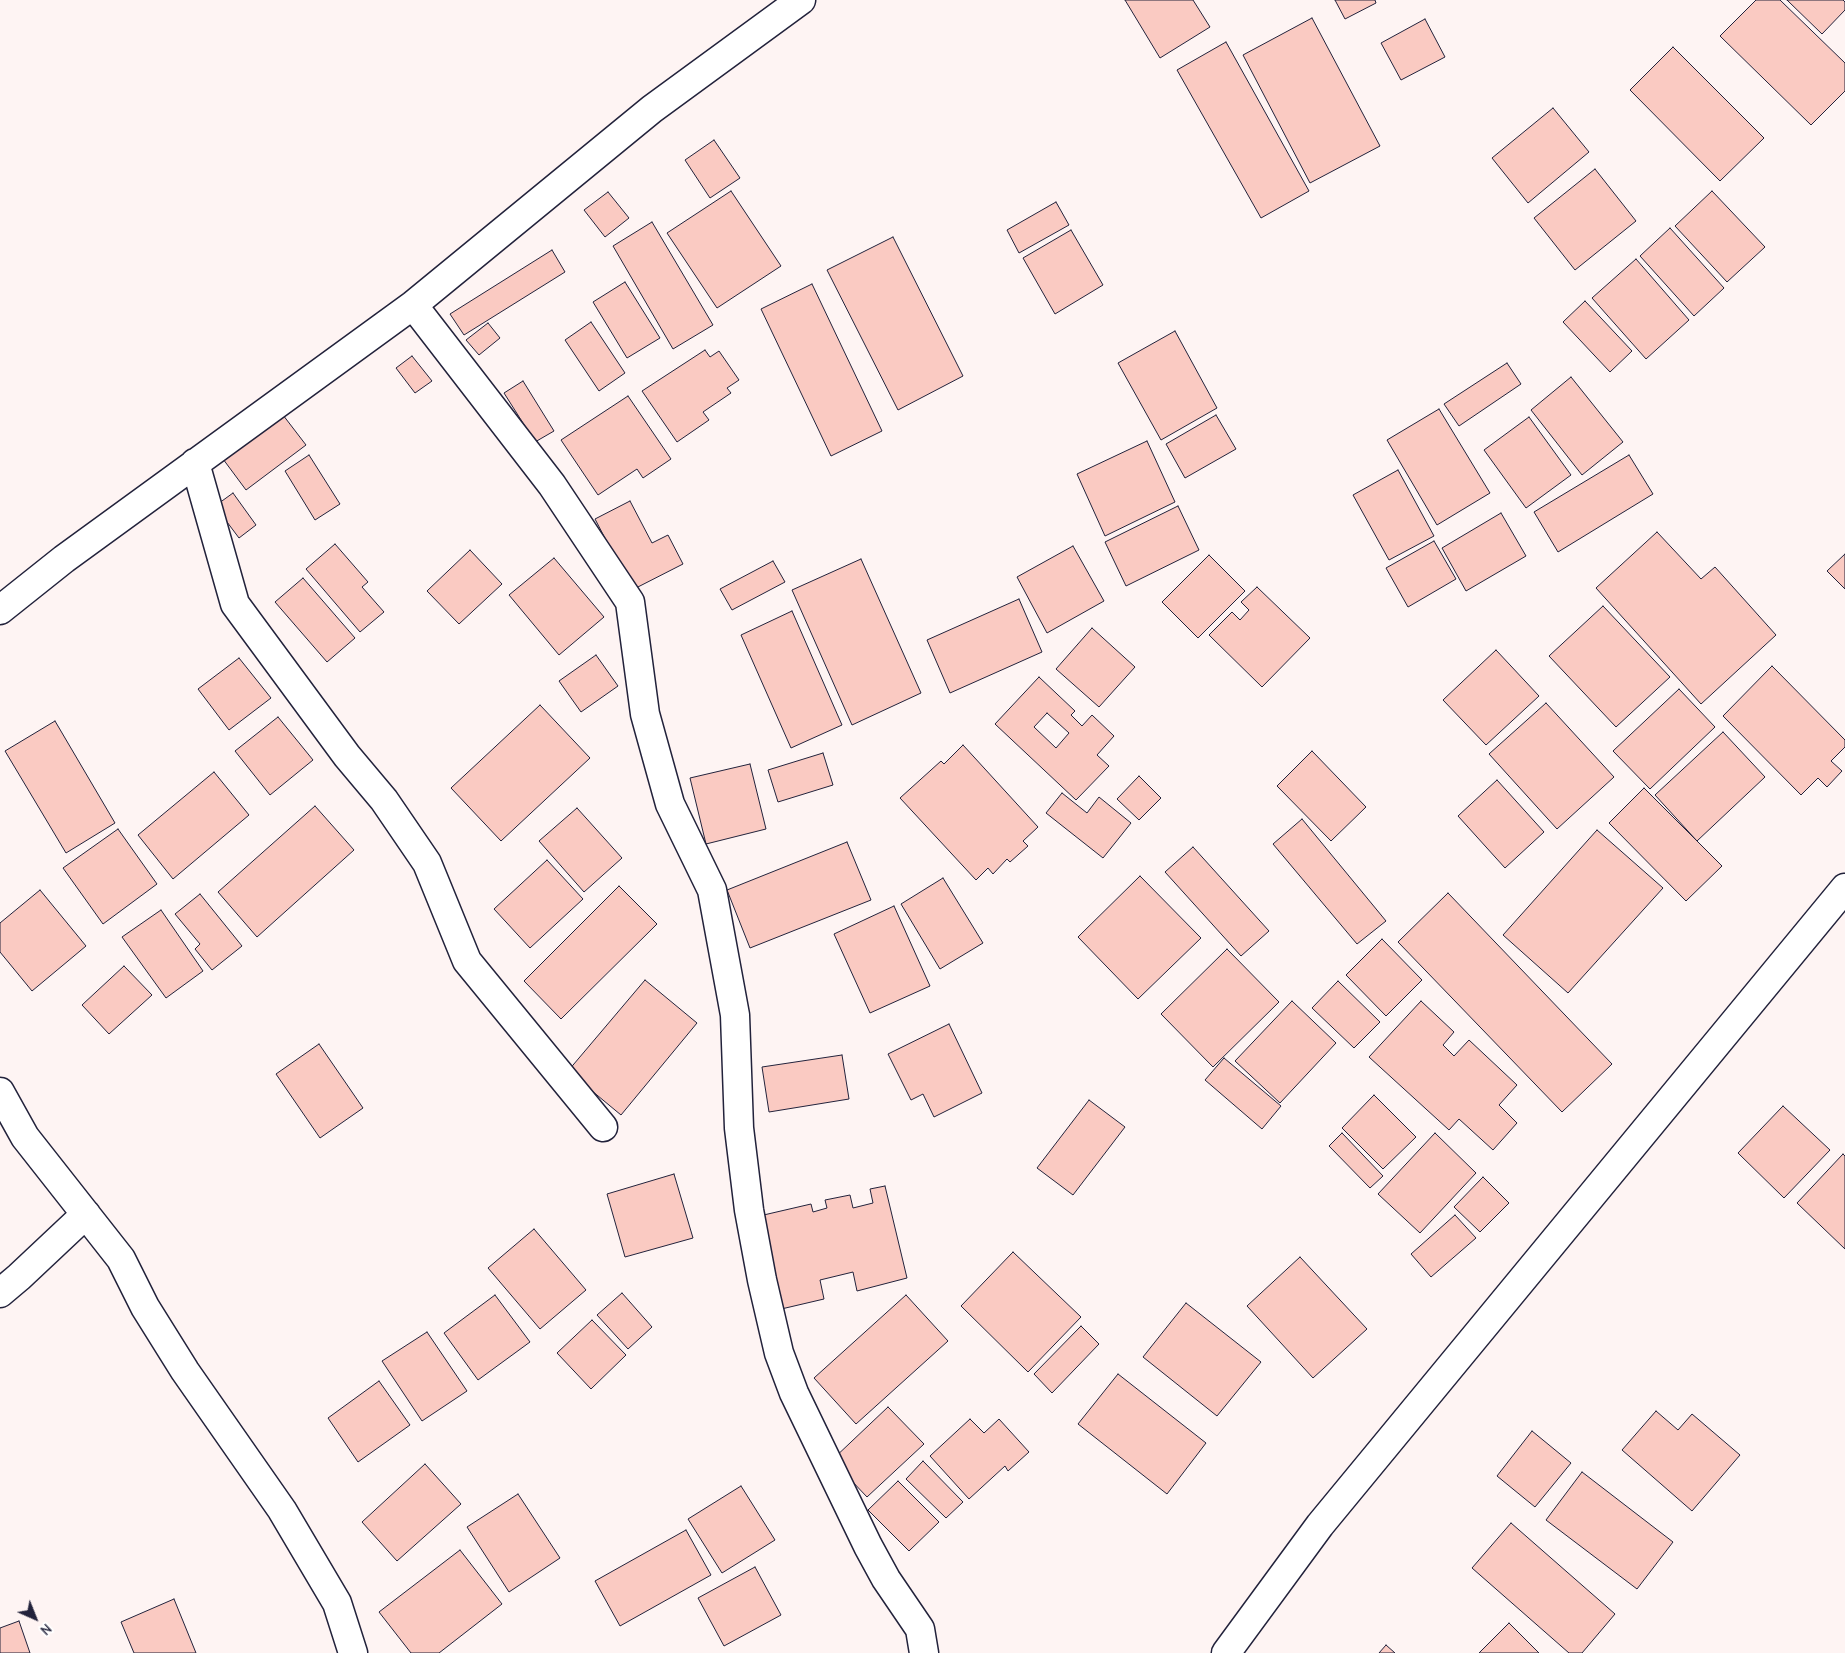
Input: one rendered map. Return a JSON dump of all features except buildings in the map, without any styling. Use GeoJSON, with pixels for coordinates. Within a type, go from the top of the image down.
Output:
{"type":"FeatureCollection","features":[{"type":"Feature","properties":{"kind":"street"},"geometry":{"type":"LineString","coordinates":[[0,610],[64,559],[413,305],[652,109],[800,0]]}},
{"type":"Feature","properties":{"kind":"street"},"geometry":{"type":"LineString","coordinates":[[413,305],[552,485],[630,602],[645,714],[670,804],[712,890],[736,1015],[739,1128],[749,1210],[762,1280],[779,1353],[794,1393],[868,1546],[886,1579],[920,1629],[924,1653]]}},
{"type":"Feature","properties":{"kind":"street"},"geometry":{"type":"LineString","coordinates":[[195,463],[235,604],[347,756],[384,800],[427,863],[467,961],[603,1127]]}},
{"type":"Feature","properties":{"kind":"street"},"geometry":{"type":"LineString","coordinates":[[1226,1653],[1320,1525],[1845,888]]}},
{"type":"Feature","properties":{"kind":"street"},"geometry":{"type":"LineString","coordinates":[[0,1092],[25,1137],[121,1259],[145,1307],[185,1371],[282,1510],[337,1603],[353,1653]]}},
{"type":"Feature","properties":{"kind":"street"},"geometry":{"type":"LineString","coordinates":[[0,1293],[86,1214]]}}]}
